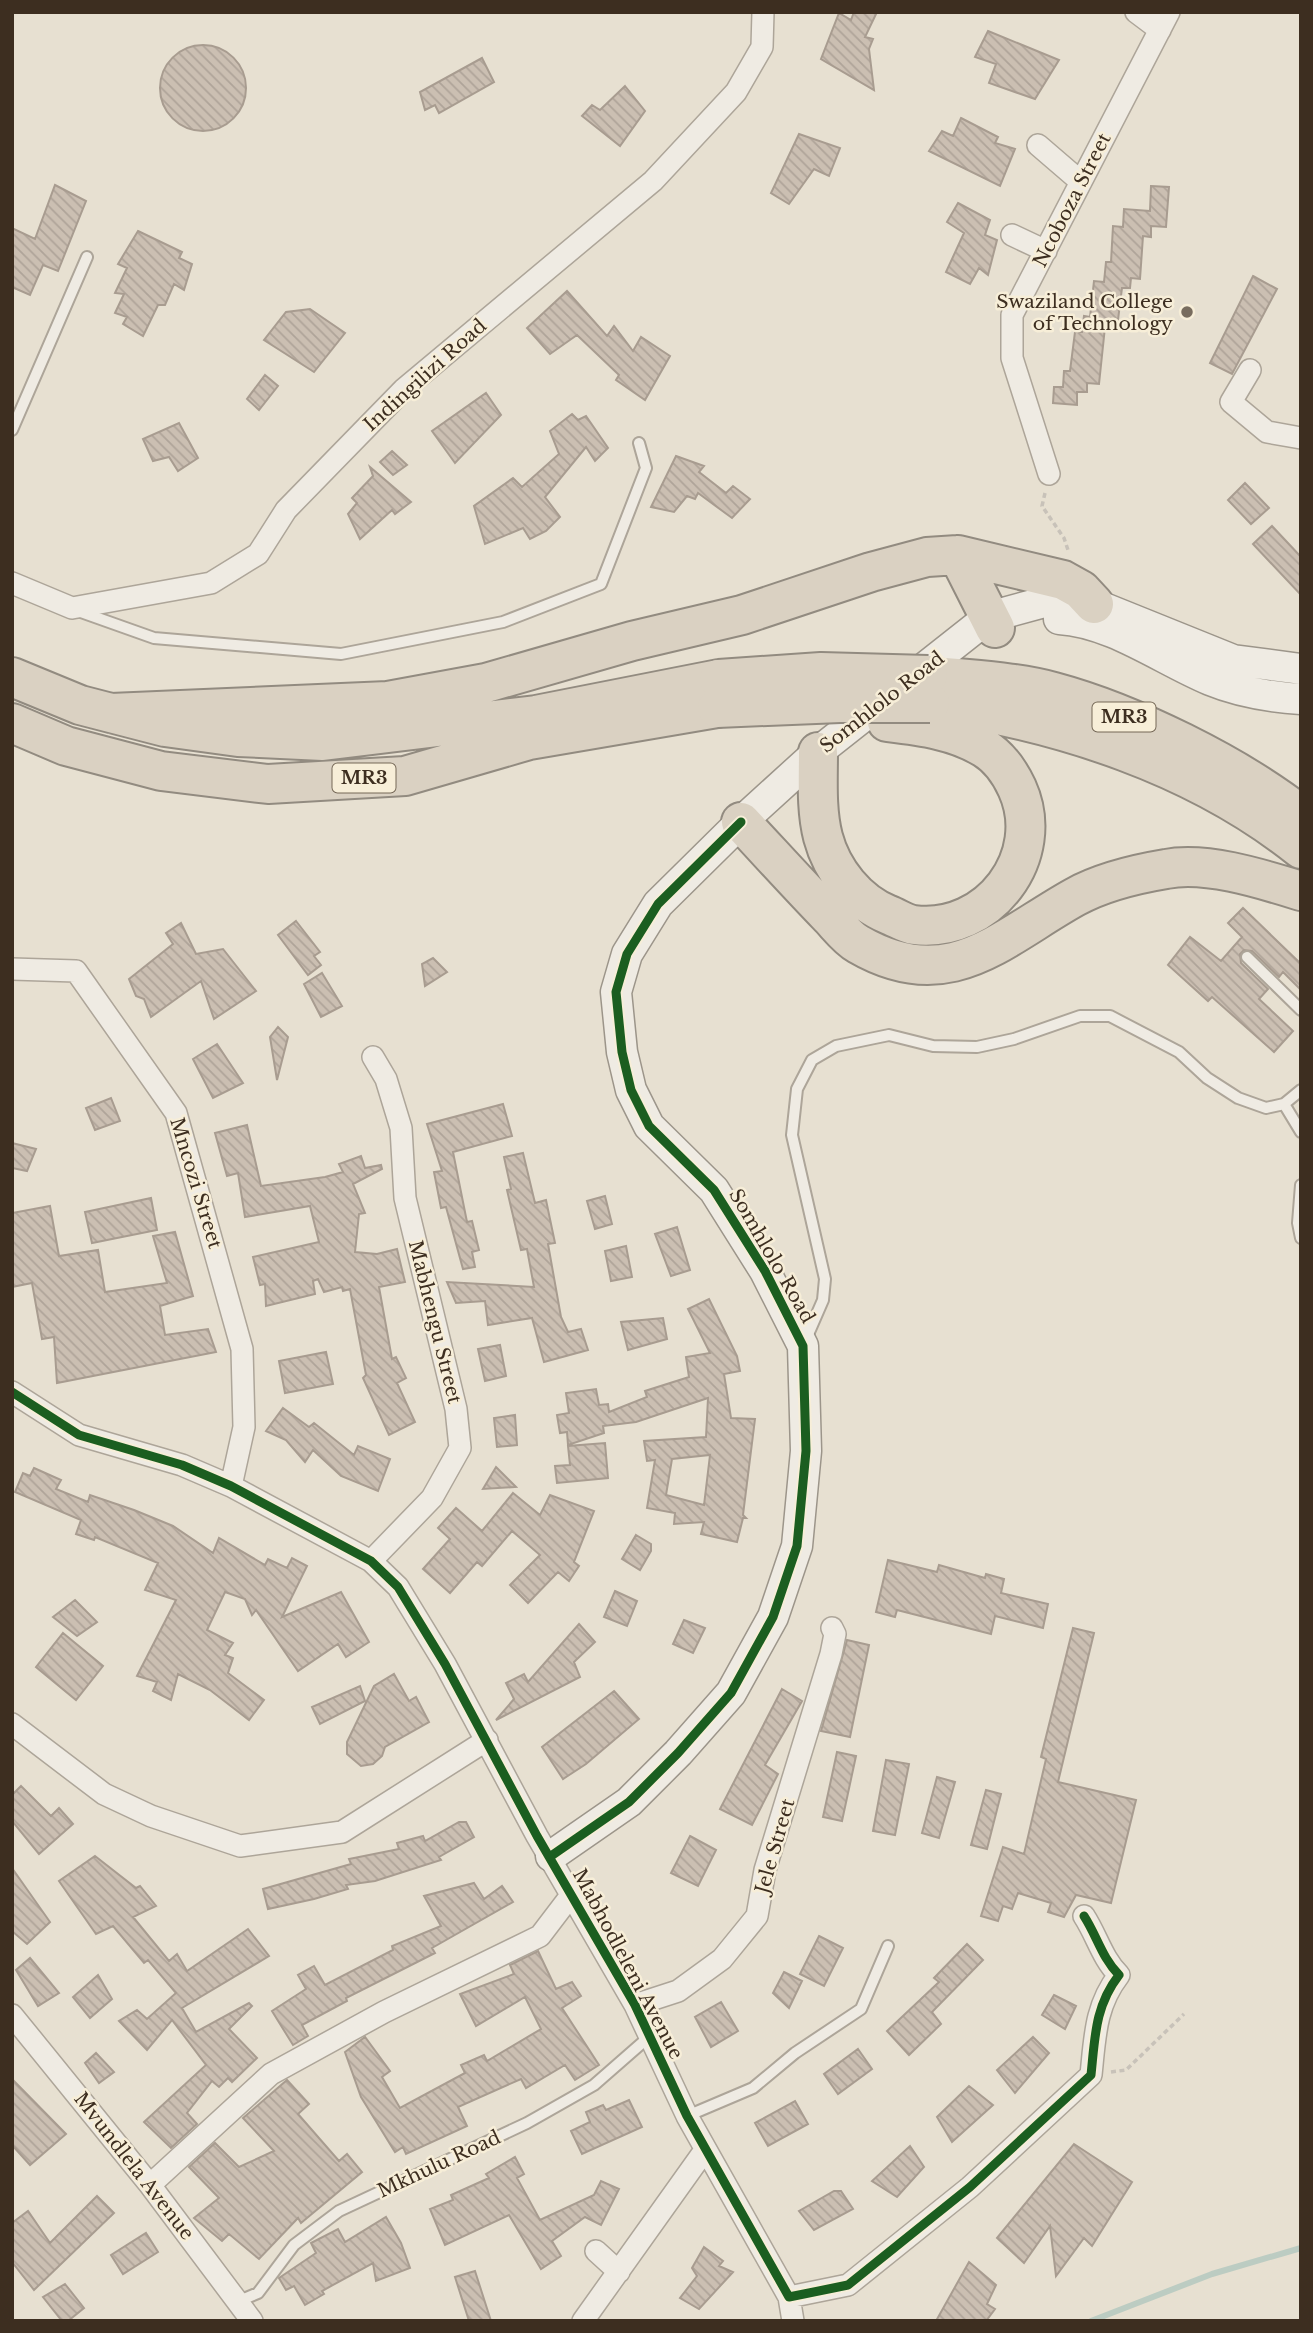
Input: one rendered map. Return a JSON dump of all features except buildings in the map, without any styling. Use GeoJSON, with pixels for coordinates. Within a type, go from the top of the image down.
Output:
{"type":"FeatureCollection","features":[{"type":"Feature","properties":{"kind":"highway"},"geometry":{"type":"LineString","coordinates":[[958,555],[985,625]]}},
{"type":"Feature","properties":{"kind":"highway"},"geometry":{"type":"LineString","coordinates":[[111,713],[388,701],[449,690],[742,615],[904,563],[958,555],[1063,580],[1081,590],[1094,604]]}},
{"type":"Feature","properties":{"kind":"highway","name":"MR3"},"geometry":{"type":"LineString","coordinates":[[12,723],[66,746],[161,771],[268,784],[405,776],[529,740],[714,707],[821,672],[929,689],[1053,691],[1119,715],[1233,771],[1301,815]]}},
{"type":"Feature","properties":{"kind":"highway","name":"MR3"},"geometry":{"type":"LineString","coordinates":[[12,677],[80,705],[195,731],[323,741],[536,715],[714,707]]}},
{"type":"Feature","properties":{"kind":"highway","name":"MR3"},"geometry":{"type":"LineString","coordinates":[[929,689],[1098,741],[1224,798],[1301,849]]}},
{"type":"Feature","properties":{"kind":"highway"},"geometry":{"type":"LineString","coordinates":[[714,707],[744,727],[887,722],[956,734],[986,748],[1010,773],[1025,816],[1023,853],[1017,871],[1002,891],[983,908],[947,922],[914,925],[866,903],[850,888],[824,839],[819,819],[818,752]]}},
{"type":"Feature","properties":{"kind":"highway"},"geometry":{"type":"LineString","coordinates":[[741,822],[856,944],[895,960],[929,965],[972,958],[1012,938],[1076,896],[1119,880],[1169,868],[1220,871],[1301,891]]}},
{"type":"Feature","properties":{"kind":"street","name":"Indingilizi Road"},"geometry":{"type":"LineString","coordinates":[[72,608],[211,583],[258,554],[285,510],[404,389],[653,181],[736,92],[762,47],[763,12]]}},
{"type":"Feature","properties":{"kind":"street"},"geometry":{"type":"LineString","coordinates":[[1136,12],[1165,21]]}},
{"type":"Feature","properties":{"kind":"street","name":"Ncoboza Street"},"geometry":{"type":"LineString","coordinates":[[1049,474],[1012,358],[1012,315],[1165,21]]}},
{"type":"Feature","properties":{"kind":"street"},"geometry":{"type":"LineString","coordinates":[[1038,145],[1081,183]]}},
{"type":"Feature","properties":{"kind":"street"},"geometry":{"type":"LineString","coordinates":[[1012,235],[1046,251]]}},
{"type":"Feature","properties":{"kind":"street"},"geometry":{"type":"LineString","coordinates":[[1250,370],[1231,402],[1267,432],[1301,438]]}},
{"type":"Feature","properties":{"kind":"street"},"geometry":{"type":"LineString","coordinates":[[12,583],[72,608]]}},
{"type":"Feature","properties":{"kind":"street","name":"Somhlolo Road"},"geometry":{"type":"LineString","coordinates":[[551,1856],[629,1802],[678,1753],[731,1693],[772,1617],[797,1546],[806,1451],[803,1346],[765,1271],[714,1190],[649,1126],[631,1090],[622,1052],[616,992],[627,954],[658,904],[741,822],[818,752],[985,625],[1044,602],[1094,604],[1233,660],[1301,669]]}},
{"type":"Feature","properties":{"kind":"street","name":"Somhlolo Road"},"geometry":{"type":"LineString","coordinates":[[985,625],[1052,619],[1072,620],[1092,625],[1211,681],[1261,694],[1301,699]]}},
{"type":"Feature","properties":{"kind":"street","name":"Mncozi Street"},"geometry":{"type":"LineString","coordinates":[[12,969],[76,971],[176,1112],[243,1349],[244,1427],[231,1486]]}},
{"type":"Feature","properties":{"kind":"street","name":"Mabhengu Street"},"geometry":{"type":"LineString","coordinates":[[371,1561],[432,1498],[460,1448],[456,1409],[405,1198],[401,1128],[386,1079],[373,1057]]}},
{"type":"Feature","properties":{"kind":"street","name":"Mabhodleleni Avenue"},"geometry":{"type":"LineString","coordinates":[[12,1392],[79,1435],[182,1465],[231,1486],[371,1561],[398,1587],[488,1740],[537,1836],[635,2005],[687,2116],[789,2297]]}},
{"type":"Feature","properties":{"kind":"street","name":"Jele Street"},"geometry":{"type":"LineString","coordinates":[[635,2005],[678,1991],[722,1959],[757,1916],[765,1870],[831,1654],[835,1634],[832,1628]]}},
{"type":"Feature","properties":{"kind":"street"},"geometry":{"type":"LineString","coordinates":[[12,1724],[103,1794],[151,1816],[240,1846],[342,1832],[488,1740]]}},
{"type":"Feature","properties":{"kind":"street"},"geometry":{"type":"LineString","coordinates":[[150,2185],[271,2074],[384,2012],[540,1936],[572,1894]]}},
{"type":"Feature","properties":{"kind":"street"},"geometry":{"type":"LineString","coordinates":[[793,2321],[789,2297],[848,2285],[970,2187],[1091,2075],[1096,2028],[1104,1994],[1119,1975],[1106,1962],[1097,1936],[1084,1916]]}},
{"type":"Feature","properties":{"kind":"street","name":"Mvundlela Avenue"},"geometry":{"type":"LineString","coordinates":[[12,2015],[150,2185],[252,2321]]}},
{"type":"Feature","properties":{"kind":"street"},"geometry":{"type":"LineString","coordinates":[[583,2321],[705,2150]]}},
{"type":"Feature","properties":{"kind":"street"},"geometry":{"type":"LineString","coordinates":[[596,2251],[619,2272]]}},
{"type":"Feature","properties":{"kind":"lane"},"geometry":{"type":"LineString","coordinates":[[12,430],[87,257]]}},
{"type":"Feature","properties":{"kind":"lane"},"geometry":{"type":"LineString","coordinates":[[72,608],[153,638],[341,654],[503,622],[601,584],[646,468],[639,443]]}},
{"type":"Feature","properties":{"kind":"lane"},"geometry":{"type":"LineString","coordinates":[[1247,957],[1301,1010]]}},
{"type":"Feature","properties":{"kind":"lane"},"geometry":{"type":"LineString","coordinates":[[803,1346],[823,1300],[825,1279],[792,1135],[797,1089],[811,1060],[836,1046],[889,1035],[933,1046],[977,1047],[1014,1039],[1080,1016],[1110,1016],[1179,1052],[1206,1078],[1238,1098],[1266,1108],[1284,1104],[1301,1090]]}},
{"type":"Feature","properties":{"kind":"lane"},"geometry":{"type":"LineString","coordinates":[[1284,1104],[1301,1132]]}},
{"type":"Feature","properties":{"kind":"lane"},"geometry":{"type":"LineString","coordinates":[[1301,1185],[1297,1223],[1301,1238]]}},
{"type":"Feature","properties":{"kind":"lane"},"geometry":{"type":"LineString","coordinates":[[687,2116],[753,2088],[795,2053],[861,2010],[888,1946]]}},
{"type":"Feature","properties":{"kind":"lane","name":"Mkhulu Road"},"geometry":{"type":"LineString","coordinates":[[239,2301],[258,2293],[294,2245],[339,2211],[527,2123],[594,2085],[650,2036]]}},
{"type":"Feature","properties":{"kind":"path"},"geometry":{"type":"LineString","coordinates":[[1049,474],[1042,506],[1064,538],[1068,550],[1063,580]]}},
{"type":"Feature","properties":{"kind":"path"},"geometry":{"type":"LineString","coordinates":[[1091,2075],[1126,2070],[1184,2014]]}},
{"type":"Feature","properties":{"kind":"waterway"},"geometry":{"type":"LineString","coordinates":[[1091,2321],[1212,2274],[1301,2248]]}},
{"type":"Feature","properties":{"kind":"cycle path"},"geometry":{"type":"LineString","coordinates":[[551,1856],[629,1802],[678,1753],[731,1693],[773,1617],[797,1546],[806,1451],[803,1346],[765,1271],[714,1190],[649,1126],[631,1090],[622,1052],[616,992],[627,954],[658,904],[741,822]]}},
{"type":"Feature","properties":{"kind":"cycle path"},"geometry":{"type":"LineString","coordinates":[[12,1392],[79,1435],[182,1465],[231,1486],[371,1561],[398,1587],[445,1664],[537,1836],[635,2005],[687,2116],[789,2297],[848,2285],[970,2187],[1091,2075],[1095,2035],[1101,2010],[1119,1975],[1108,1961],[1084,1916]]}},
{"type":"Feature","properties":{"kind":"place","name":"Swaziland College of Technology"},"geometry":{"type":"Point","coordinates":[1187,312]}}]}
